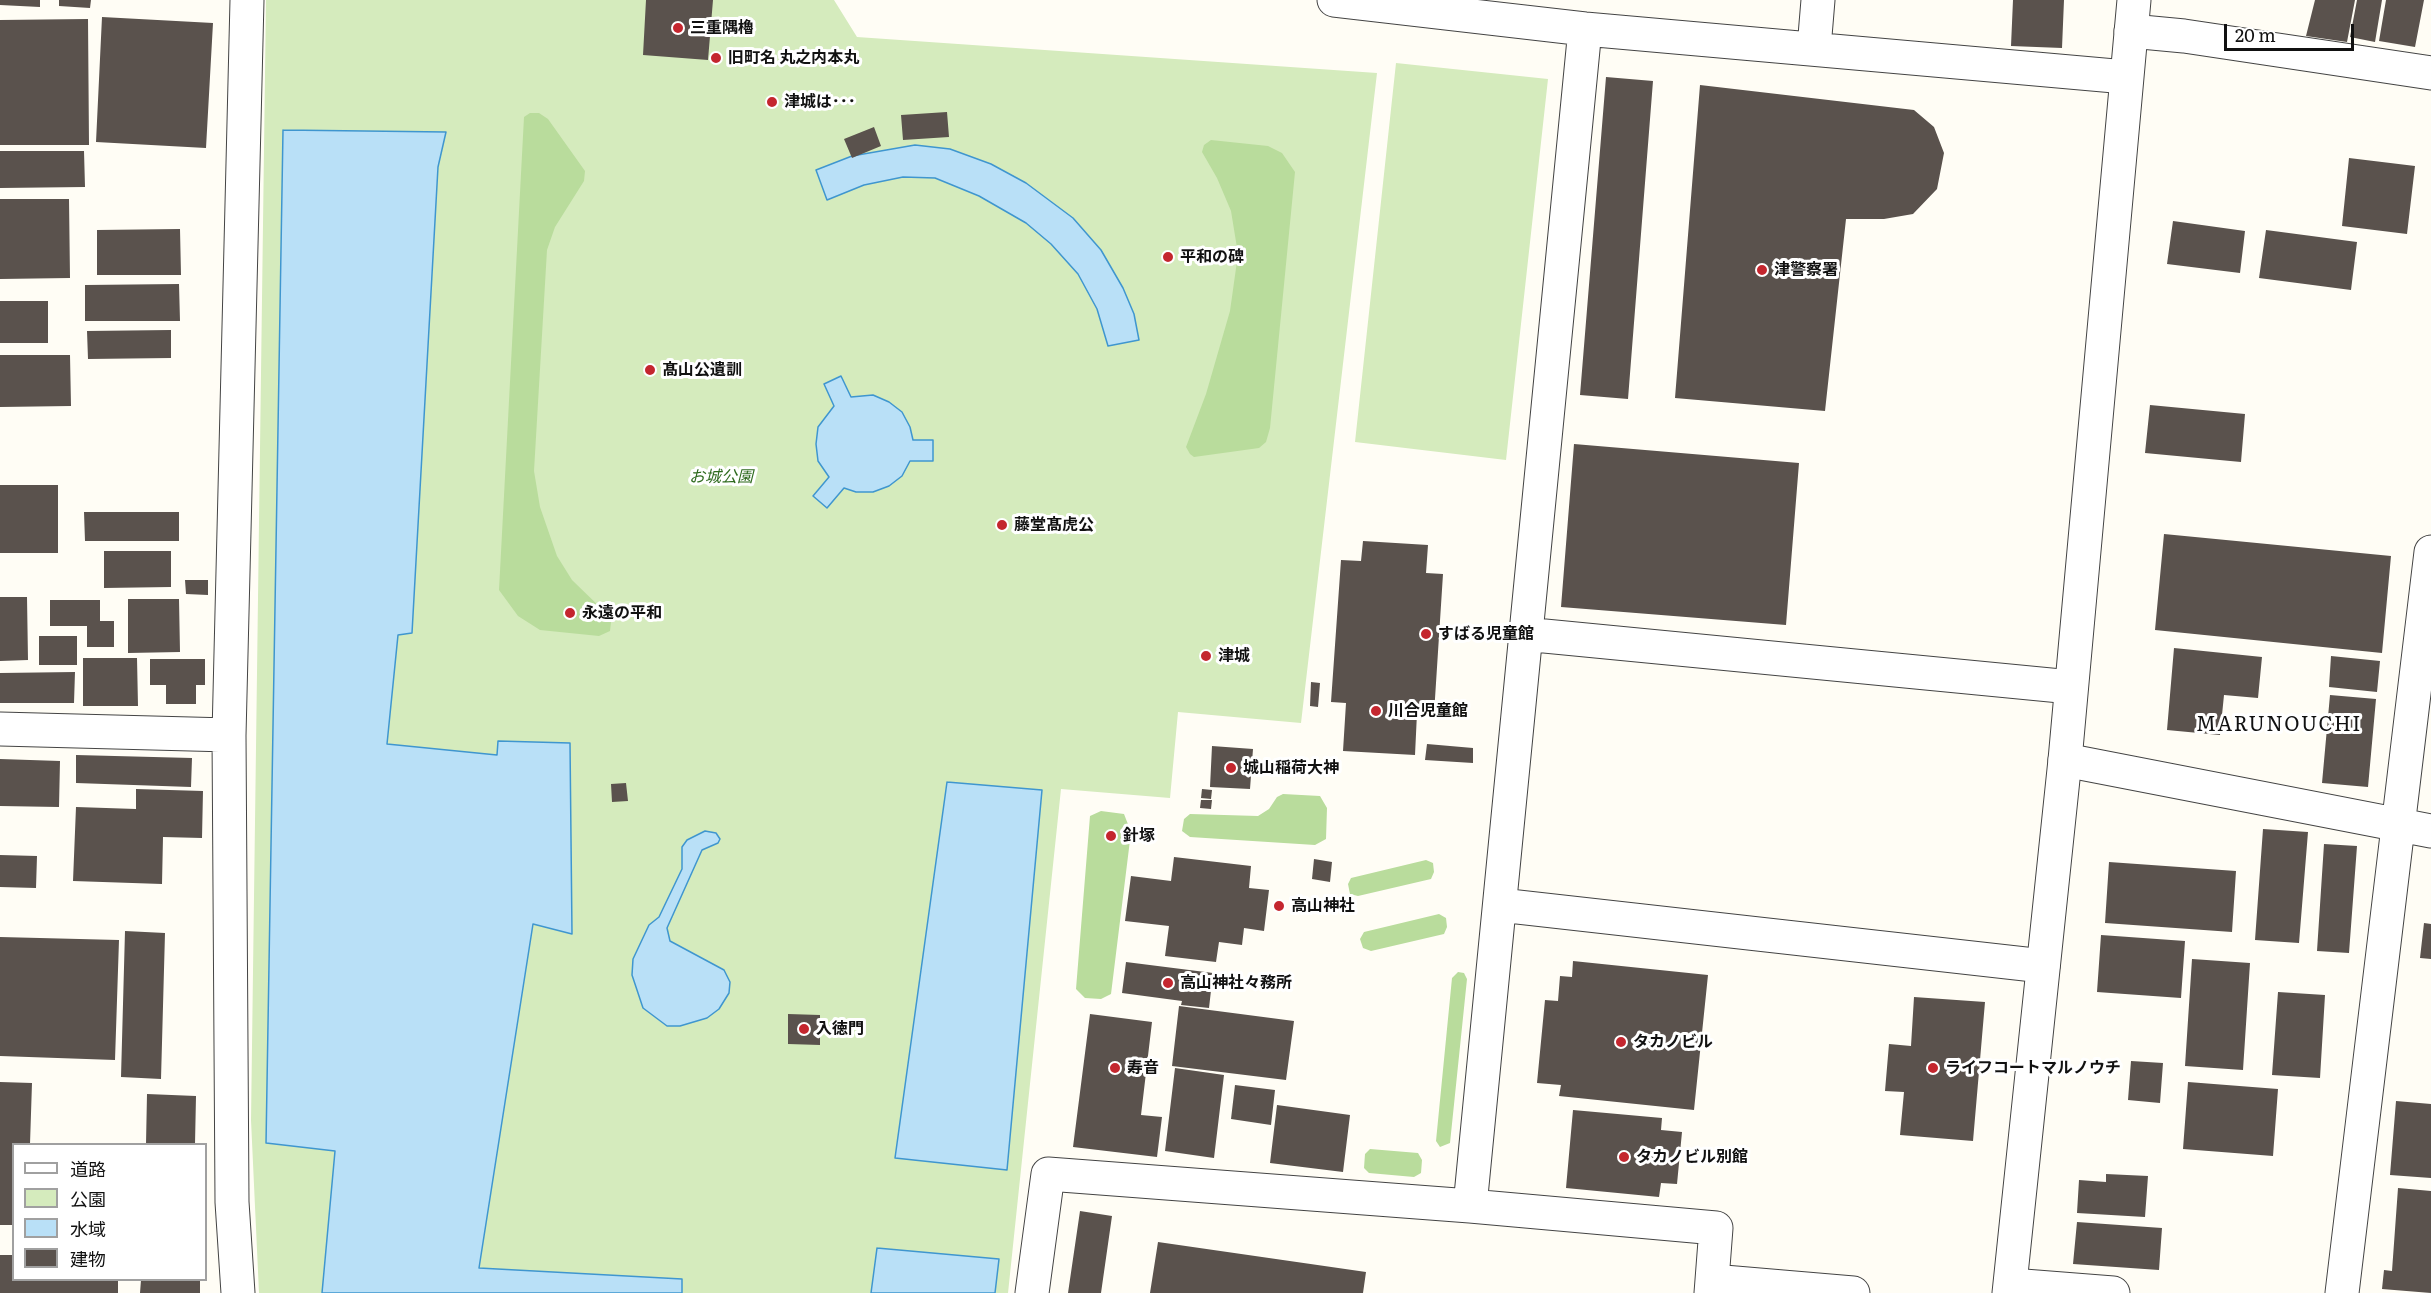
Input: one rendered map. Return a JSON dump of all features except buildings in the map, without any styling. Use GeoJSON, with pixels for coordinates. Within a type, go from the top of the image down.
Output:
{"type":"FeatureCollection","features":[{"type":"Feature","properties":{"kind":"street"},"geometry":{"type":"LineString","coordinates":[[238,1293],[232,1202],[229,735],[247,0]]}},
{"type":"Feature","properties":{"kind":"street"},"geometry":{"type":"LineString","coordinates":[[1334,0],[1585,29],[2126,77]]}},
{"type":"Feature","properties":{"kind":"street"},"geometry":{"type":"LineString","coordinates":[[1814,48],[1818,0]]}},
{"type":"Feature","properties":{"kind":"street"},"geometry":{"type":"LineString","coordinates":[[2113,1293],[2010,1289],[2065,760],[2133,15],[2196,37],[2431,73]]}},
{"type":"Feature","properties":{"kind":"street"},"geometry":{"type":"LineString","coordinates":[[1470,1206],[1524,634],[1585,29]]}},
{"type":"Feature","properties":{"kind":"street"},"geometry":{"type":"LineString","coordinates":[[2342,1293],[2431,552]]}},
{"type":"Feature","properties":{"kind":"street"},"geometry":{"type":"LineString","coordinates":[[1524,634],[2071,687]]}},
{"type":"Feature","properties":{"kind":"street"},"geometry":{"type":"LineString","coordinates":[[0,729],[229,735]]}},
{"type":"Feature","properties":{"kind":"street"},"geometry":{"type":"LineString","coordinates":[[2065,760],[2431,831]]}},
{"type":"Feature","properties":{"kind":"street"},"geometry":{"type":"LineString","coordinates":[[1500,905],[2043,966]]}},
{"type":"Feature","properties":{"kind":"street"},"geometry":{"type":"LineString","coordinates":[[1032,1293],[1048,1174],[1470,1206],[1716,1228],[1712,1287],[1853,1293]]}},
{"type":"Feature","properties":{"kind":"green space","name":"お城公園"},"geometry":{"type":"Polygon","coordinates":[[[266,0],[834,0],[857,37],[1377,73],[1301,723],[1178,712],[1170,798],[1061,789],[1008,1293],[259,1293],[251,1120],[266,0]]]}},
{"type":"Feature","properties":{"kind":"green space"},"geometry":{"type":"Polygon","coordinates":[[[1396,63],[1548,79],[1506,460],[1355,442],[1396,63]]]}},
{"type":"Feature","properties":{"kind":"green space"},"geometry":{"type":"Polygon","coordinates":[[[530,113],[539,113],[548,119],[585,171],[584,181],[555,227],[547,250],[534,471],[540,507],[557,556],[572,580],[605,612],[611,622],[610,631],[599,636],[540,630],[518,616],[499,590],[524,117],[530,113]]]}},
{"type":"Feature","properties":{"kind":"green space"},"geometry":{"type":"Polygon","coordinates":[[[1211,140],[1268,146],[1282,153],[1295,172],[1270,428],[1266,442],[1259,448],[1194,457],[1186,447],[1206,394],[1230,311],[1238,254],[1231,211],[1217,178],[1202,152],[1204,145],[1211,140]]]}},
{"type":"Feature","properties":{"kind":"green space"},"geometry":{"type":"Polygon","coordinates":[[[1283,794],[1320,796],[1327,808],[1326,839],[1315,845],[1190,837],[1182,831],[1184,819],[1190,814],[1258,816],[1269,809],[1277,797],[1283,794]]]}},
{"type":"Feature","properties":{"kind":"green space"},"geometry":{"type":"Polygon","coordinates":[[[1101,811],[1124,814],[1131,832],[1111,994],[1101,999],[1085,998],[1076,989],[1090,816],[1101,811]]]}},
{"type":"Feature","properties":{"kind":"green space"},"geometry":{"type":"Polygon","coordinates":[[[1426,860],[1433,863],[1434,872],[1431,879],[1358,896],[1350,894],[1348,884],[1351,878],[1426,860]]]}},
{"type":"Feature","properties":{"kind":"green space"},"geometry":{"type":"Polygon","coordinates":[[[1439,914],[1446,918],[1447,927],[1444,934],[1371,951],[1363,948],[1360,939],[1364,932],[1439,914]]]}},
{"type":"Feature","properties":{"kind":"green space"},"geometry":{"type":"Polygon","coordinates":[[[1458,972],[1464,973],[1467,979],[1450,1143],[1440,1147],[1436,1141],[1452,978],[1458,972]]]}},
{"type":"Feature","properties":{"kind":"green space"},"geometry":{"type":"Polygon","coordinates":[[[1370,1149],[1418,1153],[1422,1160],[1421,1173],[1414,1177],[1369,1173],[1364,1168],[1365,1154],[1370,1149]]]}},
{"type":"Feature","properties":{"kind":"water"},"geometry":{"type":"Polygon","coordinates":[[[283,130],[446,132],[438,167],[412,633],[398,635],[387,744],[497,755],[498,741],[570,743],[572,934],[533,924],[479,1268],[682,1279],[682,1293],[322,1293],[335,1151],[266,1143],[283,130]]]}},
{"type":"Feature","properties":{"kind":"water"},"geometry":{"type":"Polygon","coordinates":[[[915,145],[950,149],[991,164],[1026,183],[1073,218],[1101,250],[1123,288],[1134,314],[1139,340],[1108,346],[1097,309],[1078,274],[1051,244],[1026,223],[979,196],[935,178],[903,177],[864,185],[827,200],[816,170],[852,156],[915,145]]]}},
{"type":"Feature","properties":{"kind":"water"},"geometry":{"type":"Polygon","coordinates":[[[841,376],[851,397],[873,395],[889,402],[902,412],[910,427],[913,440],[933,440],[933,461],[910,461],[902,476],[889,486],[873,492],[856,492],[844,488],[827,508],[813,496],[829,477],[818,461],[816,444],[818,427],[834,406],[824,384],[841,376]]]}},
{"type":"Feature","properties":{"kind":"water"},"geometry":{"type":"Polygon","coordinates":[[[947,782],[1042,790],[1007,1170],[895,1158],[947,782]]]}},
{"type":"Feature","properties":{"kind":"water"},"geometry":{"type":"Polygon","coordinates":[[[705,831],[716,833],[720,839],[718,843],[702,850],[667,928],[670,941],[724,970],[730,982],[729,993],[719,1009],[707,1018],[680,1026],[667,1026],[643,1008],[632,975],[633,959],[649,925],[659,917],[682,869],[682,847],[687,840],[705,831]]]}},
{"type":"Feature","properties":{"kind":"water"},"geometry":{"type":"Polygon","coordinates":[[[877,1248],[999,1259],[995,1293],[871,1293],[877,1248]]]}},
{"type":"Feature","properties":{"kind":"place","name":"三重隅櫓"},"geometry":{"type":"Point","coordinates":[678,28]}},
{"type":"Feature","properties":{"kind":"place","name":"旧町名 丸之内本丸"},"geometry":{"type":"Point","coordinates":[716,58]}},
{"type":"Feature","properties":{"kind":"place","name":"津城は･･･"},"geometry":{"type":"Point","coordinates":[772,102]}},
{"type":"Feature","properties":{"kind":"place","name":"平和の碑"},"geometry":{"type":"Point","coordinates":[1168,257]}},
{"type":"Feature","properties":{"kind":"place","name":"津警察署"},"geometry":{"type":"Point","coordinates":[1762,270]}},
{"type":"Feature","properties":{"kind":"place","name":"髙山公遺訓"},"geometry":{"type":"Point","coordinates":[650,370]}},
{"type":"Feature","properties":{"kind":"place","name":"藤堂髙虎公"},"geometry":{"type":"Point","coordinates":[1002,525]}},
{"type":"Feature","properties":{"kind":"place","name":"永遠の平和"},"geometry":{"type":"Point","coordinates":[570,613]}},
{"type":"Feature","properties":{"kind":"place","name":"すばる児童館"},"geometry":{"type":"Point","coordinates":[1426,634]}},
{"type":"Feature","properties":{"kind":"place","name":"津城"},"geometry":{"type":"Point","coordinates":[1206,656]}},
{"type":"Feature","properties":{"kind":"place","name":"川合児童館"},"geometry":{"type":"Point","coordinates":[1376,711]}},
{"type":"Feature","properties":{"kind":"place","name":"城山稲荷大神"},"geometry":{"type":"Point","coordinates":[1231,768]}},
{"type":"Feature","properties":{"kind":"place","name":"針塚"},"geometry":{"type":"Point","coordinates":[1111,836]}},
{"type":"Feature","properties":{"kind":"place","name":"高山神社"},"geometry":{"type":"Point","coordinates":[1279,906]}},
{"type":"Feature","properties":{"kind":"place","name":"高山神社々務所"},"geometry":{"type":"Point","coordinates":[1168,983]}},
{"type":"Feature","properties":{"kind":"place","name":"入徳門"},"geometry":{"type":"Point","coordinates":[804,1029]}},
{"type":"Feature","properties":{"kind":"place","name":"タカノビル"},"geometry":{"type":"Point","coordinates":[1621,1042]}},
{"type":"Feature","properties":{"kind":"place","name":"寿音"},"geometry":{"type":"Point","coordinates":[1115,1068]}},
{"type":"Feature","properties":{"kind":"place","name":"ライフコートマルノウチ"},"geometry":{"type":"Point","coordinates":[1933,1068]}},
{"type":"Feature","properties":{"kind":"place","name":"タカノビル別館"},"geometry":{"type":"Point","coordinates":[1624,1157]}},
{"type":"Feature","properties":{"kind":"district","name":"MARUNOUCHI"},"geometry":{"type":"Point","coordinates":[2279,725]}}]}
